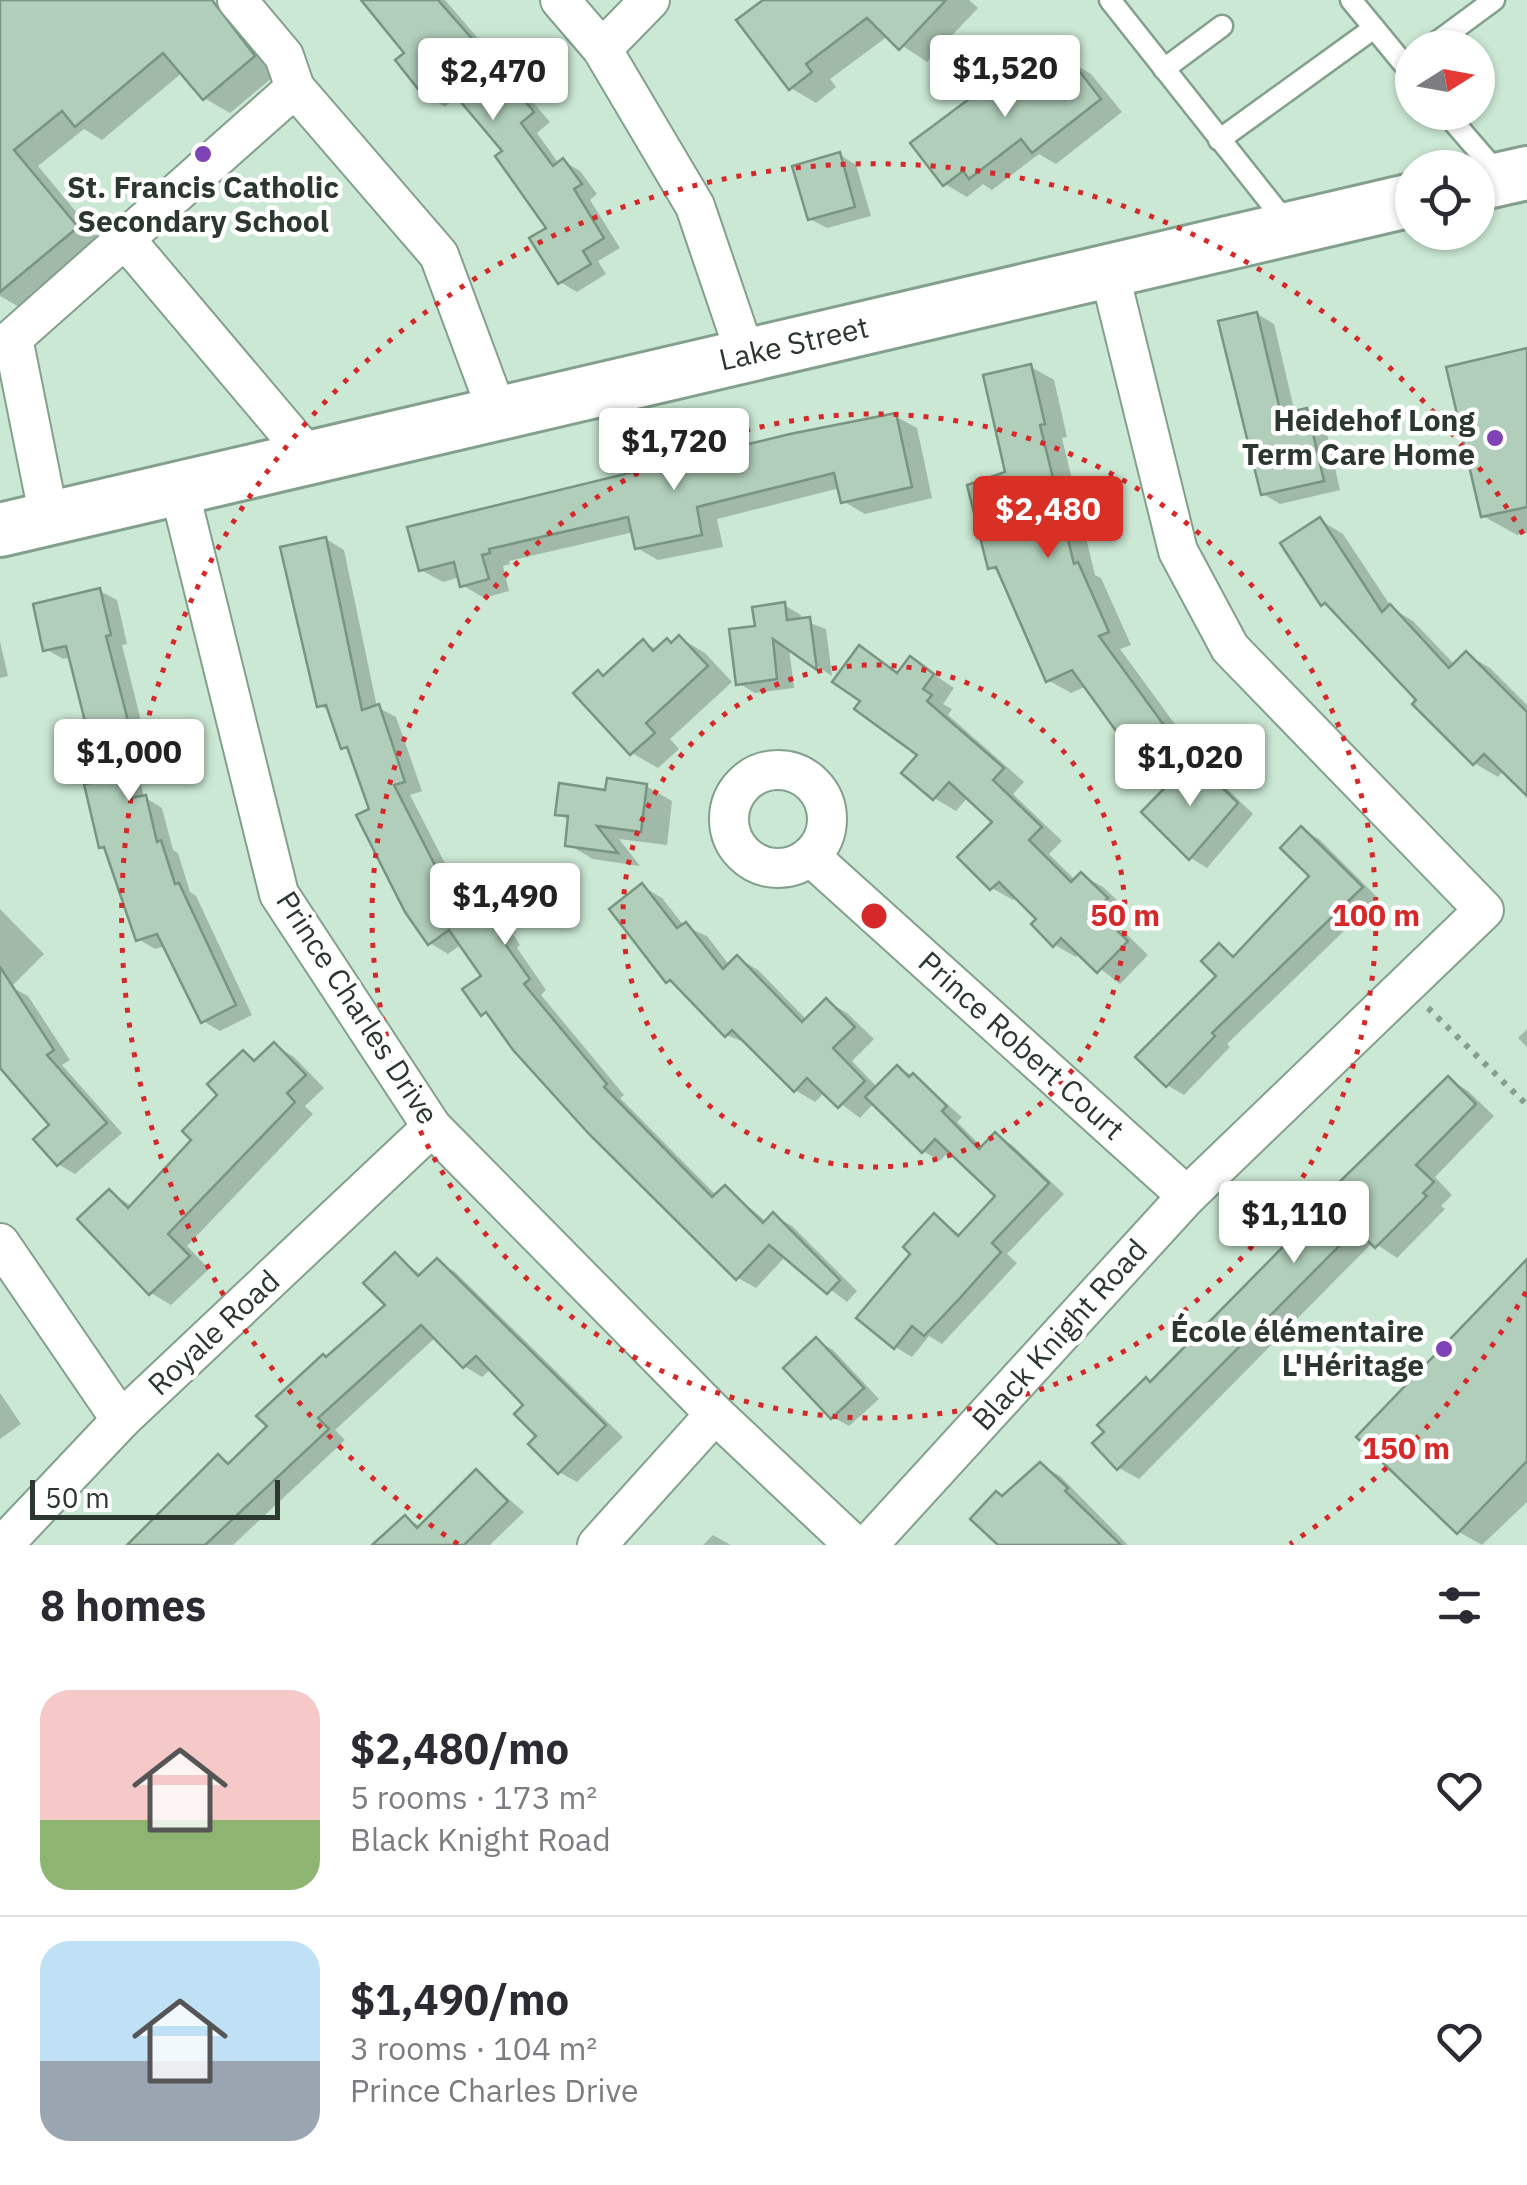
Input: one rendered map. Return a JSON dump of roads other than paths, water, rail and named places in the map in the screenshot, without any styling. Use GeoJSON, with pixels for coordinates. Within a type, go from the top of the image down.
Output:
{"type":"FeatureCollection","features":[{"type":"Feature","properties":{"kind":"main road","name":"Lake Street"},"geometry":{"type":"LineString","coordinates":[[25,524],[1395,204]]}},
{"type":"Feature","properties":{"kind":"street"},"geometry":{"type":"LineString","coordinates":[[237,0],[284,56],[295,88],[440,255],[498,414]]}},
{"type":"Feature","properties":{"kind":"street"},"geometry":{"type":"LineString","coordinates":[[560,0],[602,49],[695,206],[746,356]]}},
{"type":"Feature","properties":{"kind":"street"},"geometry":{"type":"LineString","coordinates":[[602,49],[650,0]]}},
{"type":"Feature","properties":{"kind":"street"},"geometry":{"type":"LineString","coordinates":[[25,524],[10,366],[13,338],[295,88]]}},
{"type":"Feature","properties":{"kind":"street"},"geometry":{"type":"LineString","coordinates":[[125,239],[310,458]]}},
{"type":"Feature","properties":{"kind":"street","name":"Black Knight Road"},"geometry":{"type":"LineString","coordinates":[[868,1545],[1188,1196],[1484,910],[1230,648],[1178,551],[1109,271]]}},
{"type":"Feature","properties":{"kind":"street","name":"Prince Charles Drive"},"geometry":{"type":"LineString","coordinates":[[179,489],[279,894],[432,1127],[716,1414],[854,1545]]}},
{"type":"Feature","properties":{"kind":"street","name":"Prince Robert Court"},"geometry":{"type":"LineString","coordinates":[[810,856],[1188,1196]]}},
{"type":"Feature","properties":{"kind":"street","name":"Royale Road"},"geometry":{"type":"LineString","coordinates":[[3,1545],[121,1420],[432,1127]]}},
{"type":"Feature","properties":{"kind":"street"},"geometry":{"type":"LineString","coordinates":[[0,1242],[121,1420]]}},
{"type":"Feature","properties":{"kind":"street"},"geometry":{"type":"LineString","coordinates":[[597,1545],[716,1414]]}},
{"type":"Feature","properties":{"kind":"lane"},"geometry":{"type":"LineString","coordinates":[[1110,0],[1291,228]]}},
{"type":"Feature","properties":{"kind":"lane"},"geometry":{"type":"LineString","coordinates":[[1350,0],[1395,50]]}},
{"type":"Feature","properties":{"kind":"lane"},"geometry":{"type":"LineString","coordinates":[[1453,30],[1494,0]]}},
{"type":"Feature","properties":{"kind":"lane"},"geometry":{"type":"LineString","coordinates":[[1164,69],[1222,26]]}},
{"type":"Feature","properties":{"kind":"lane"},"geometry":{"type":"LineString","coordinates":[[1219,140],[1374,28]]}},
{"type":"Feature","properties":{"kind":"lane"},"geometry":{"type":"LineString","coordinates":[[1461,130],[1502,179]]}},
{"type":"Feature","properties":{"kind":"place","name":"St. Francis Catholic Secondary School"},"geometry":{"type":"Point","coordinates":[203,154]}},
{"type":"Feature","properties":{"kind":"place","name":"Heidehof Long Term Care Home"},"geometry":{"type":"Point","coordinates":[1495,438]}},
{"type":"Feature","properties":{"kind":"place","name":"École élémentaire L'Héritage"},"geometry":{"type":"Point","coordinates":[1444,1349]}}]}
